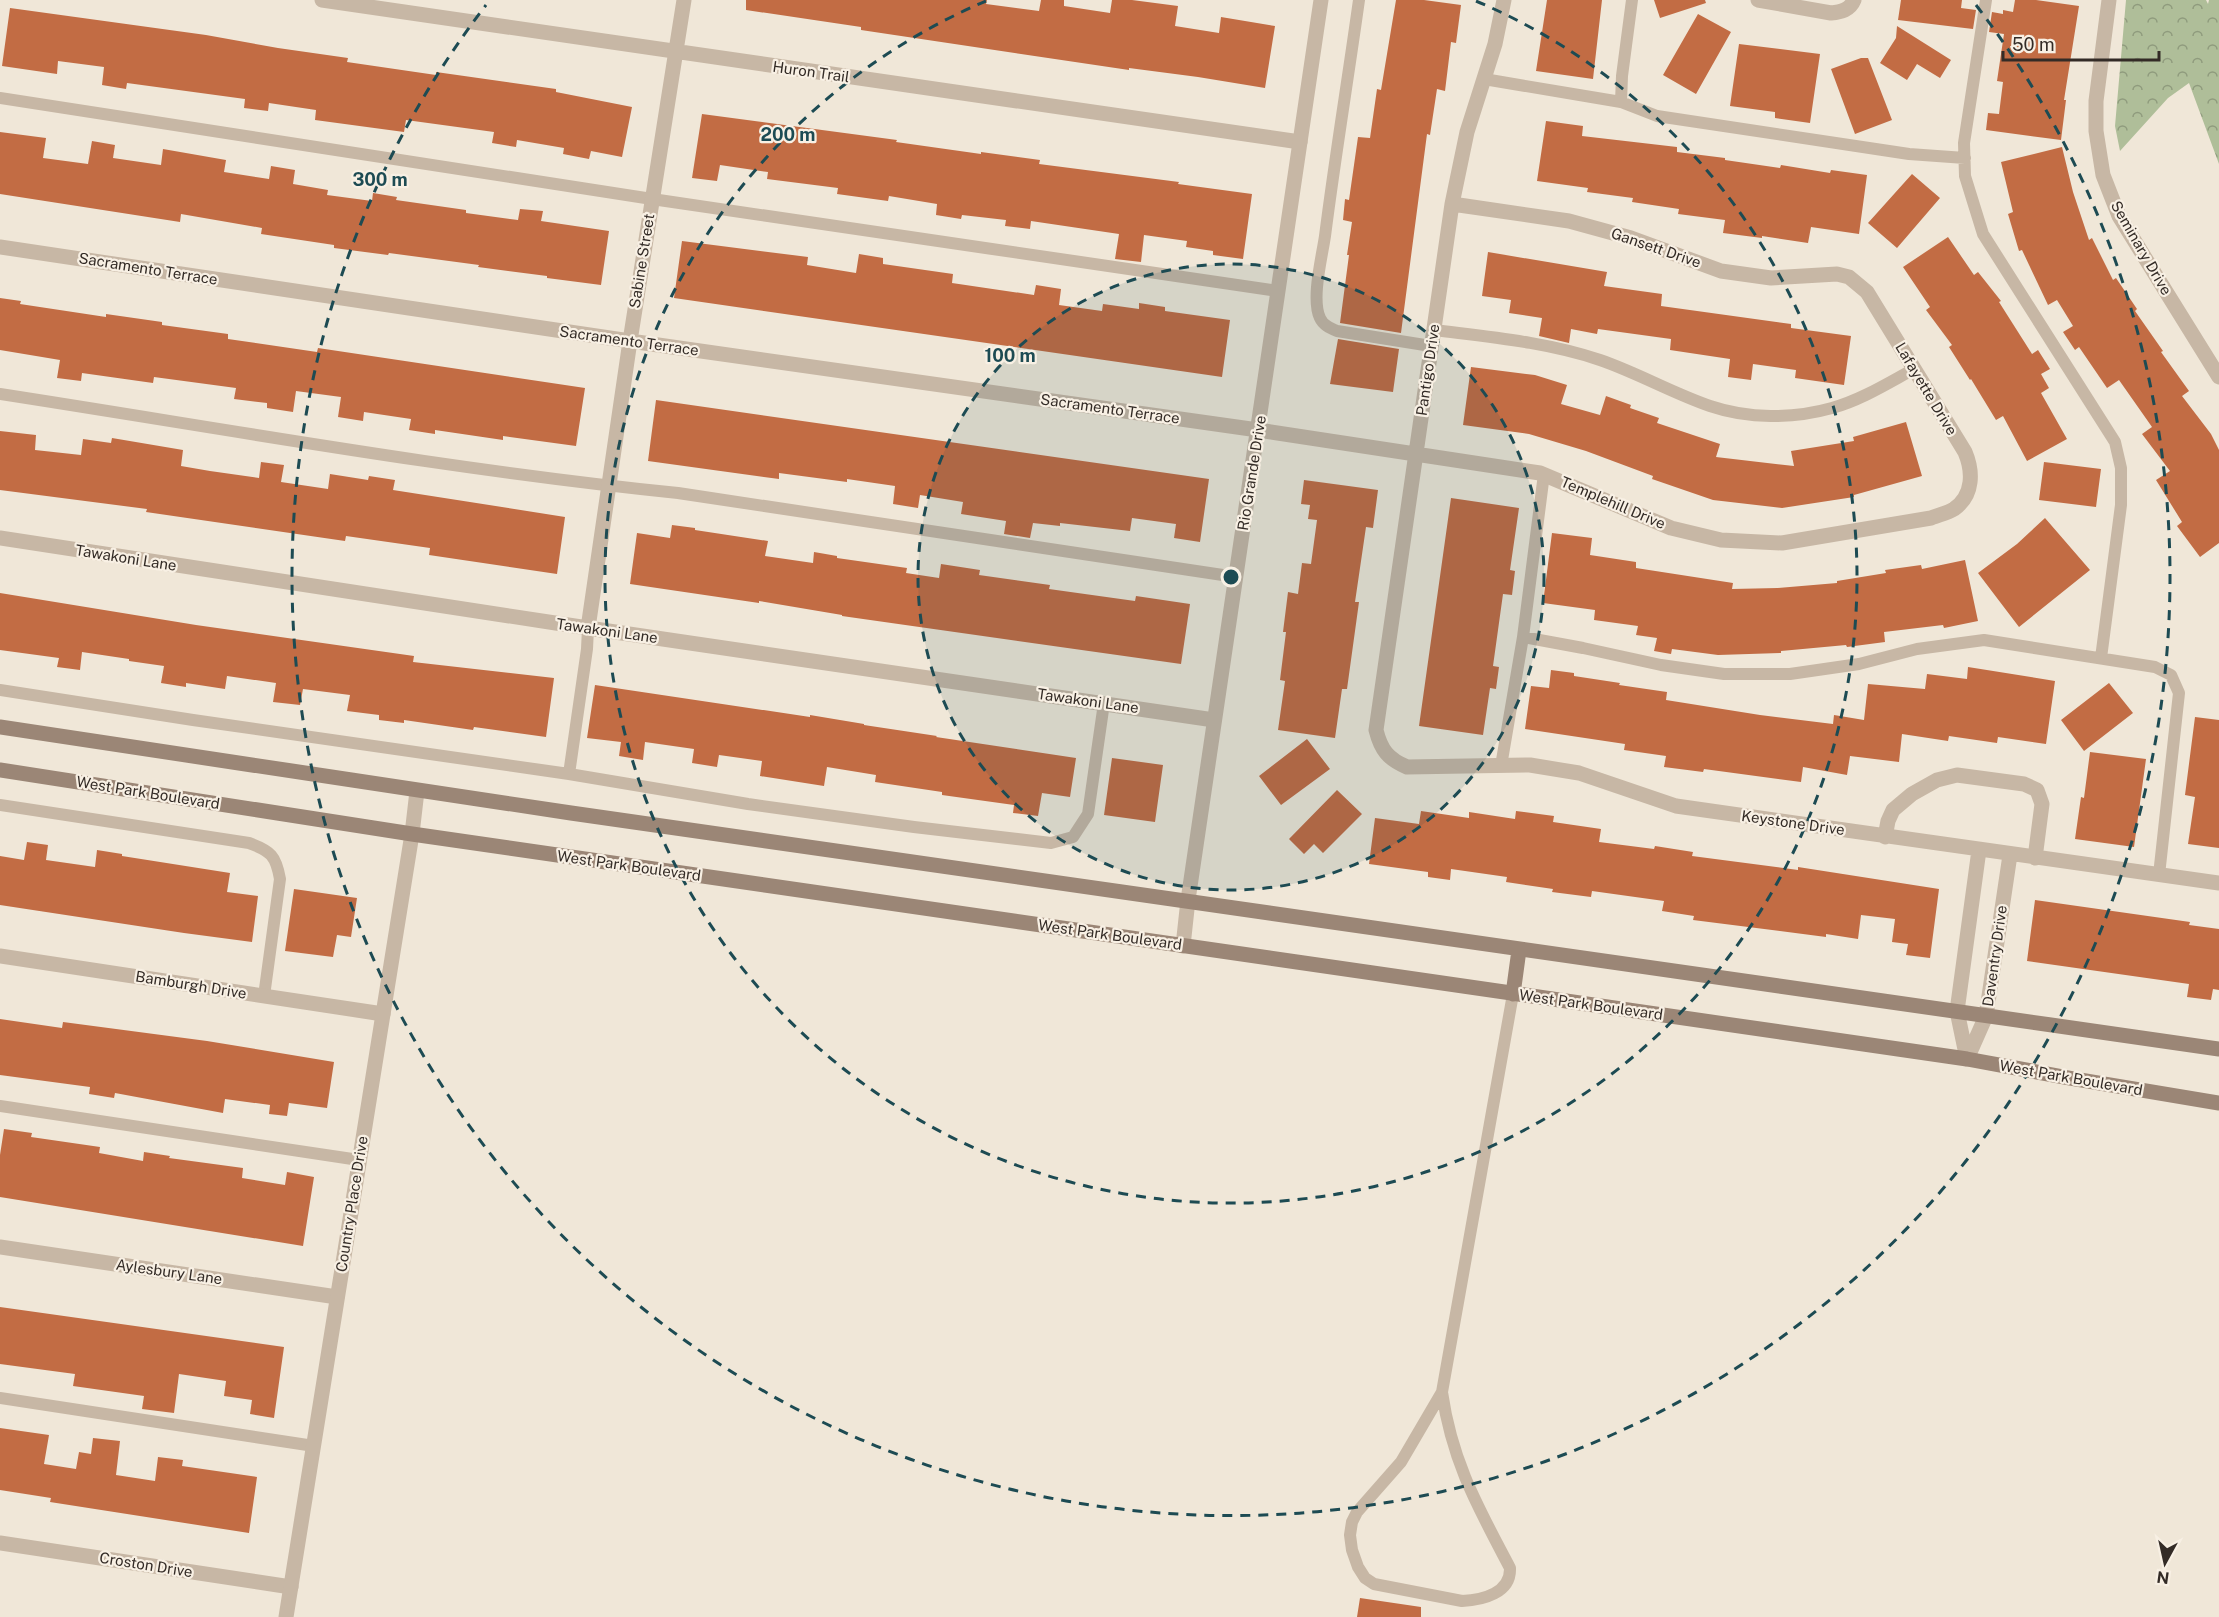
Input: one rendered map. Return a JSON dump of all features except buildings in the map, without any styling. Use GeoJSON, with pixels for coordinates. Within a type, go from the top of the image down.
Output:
{"type":"FeatureCollection","features":[{"type":"Feature","properties":{"kind":"main road"},"geometry":{"type":"LineString","coordinates":[[0,727],[417,791],[2219,1049]]}},
{"type":"Feature","properties":{"kind":"main road","name":"West Park Boulevard"},"geometry":{"type":"LineString","coordinates":[[0,770],[412,834],[1967,1059],[2219,1103]]}},
{"type":"Feature","properties":{"kind":"main road"},"geometry":{"type":"LineString","coordinates":[[1513,994],[1519,950]]}},
{"type":"Feature","properties":{"kind":"street","name":"Huron Trail"},"geometry":{"type":"LineString","coordinates":[[322,0],[1300,142]]}},
{"type":"Feature","properties":{"kind":"street","name":"Sabine Street"},"geometry":{"type":"LineString","coordinates":[[588,628],[630,341],[684,0]]}},
{"type":"Feature","properties":{"kind":"street","name":"Rio Grande Drive"},"geometry":{"type":"LineString","coordinates":[[1183,945],[1214,720],[1321,0]]}},
{"type":"Feature","properties":{"kind":"street","name":"Pantigo Drive"},"geometry":{"type":"LineString","coordinates":[[1379,743],[1376,730],[1452,204],[1467,132],[1496,44],[1504,0]]}},
{"type":"Feature","properties":{"kind":"street"},"geometry":{"type":"LineString","coordinates":[[1758,0],[1831,13],[1843,12],[1852,5],[1854,0]]}},
{"type":"Feature","properties":{"kind":"street","name":"Seminary Drive"},"geometry":{"type":"LineString","coordinates":[[2109,0],[2096,101],[2096,130],[2103,175],[2119,216],[2219,377]]}},
{"type":"Feature","properties":{"kind":"street","name":"Gansett Drive"},"geometry":{"type":"LineString","coordinates":[[1452,204],[1569,221],[1631,238],[1721,271],[1771,278],[1837,274],[1859,283]]}},
{"type":"Feature","properties":{"kind":"street","name":"Sacramento Terrace"},"geometry":{"type":"LineString","coordinates":[[0,247],[630,341],[1258,430]]}},
{"type":"Feature","properties":{"kind":"street","name":"Lafayette Drive"},"geometry":{"type":"LineString","coordinates":[[1859,283],[1867,292],[1965,452],[1970,464],[1971,477],[1968,491],[1962,500]]}},
{"type":"Feature","properties":{"kind":"street","name":"Templehill Drive"},"geometry":{"type":"LineString","coordinates":[[1258,430],[1544,474],[1671,528],[1721,540],[1782,543],[1931,518],[1954,509],[1962,500]]}},
{"type":"Feature","properties":{"kind":"street","name":"Tawakoni Lane"},"geometry":{"type":"LineString","coordinates":[[0,538],[588,628],[1214,720]]}},
{"type":"Feature","properties":{"kind":"street","name":"Keystone Drive"},"geometry":{"type":"LineString","coordinates":[[1379,743],[1386,755],[1407,767],[1530,765],[1579,772],[1676,806],[2219,883]]}},
{"type":"Feature","properties":{"kind":"street"},"geometry":{"type":"LineString","coordinates":[[1885,837],[1893,810],[1912,794],[1936,780],[1957,775],[2024,784],[2037,790],[2042,804],[2035,858]]}},
{"type":"Feature","properties":{"kind":"street","name":"Country Place Drive"},"geometry":{"type":"LineString","coordinates":[[286,1617],[417,791]]}},
{"type":"Feature","properties":{"kind":"street","name":"Daventry Drive"},"geometry":{"type":"LineString","coordinates":[[1967,1059],[1957,1011],[1979,850]]}},
{"type":"Feature","properties":{"kind":"street","name":"Daventry Drive"},"geometry":{"type":"LineString","coordinates":[[1967,1059],[1986,1016],[2010,855]]}},
{"type":"Feature","properties":{"kind":"street","name":"Bamburgh Drive"},"geometry":{"type":"LineString","coordinates":[[0,956],[383,1014]]}},
{"type":"Feature","properties":{"kind":"street","name":"Aylesbury Lane"},"geometry":{"type":"LineString","coordinates":[[0,1247],[338,1297]]}},
{"type":"Feature","properties":{"kind":"street","name":"Croston Drive"},"geometry":{"type":"LineString","coordinates":[[0,1543],[291,1587]]}},
{"type":"Feature","properties":{"kind":"lane"},"geometry":{"type":"LineString","coordinates":[[1359,0],[1330,197],[1317,307],[1320,319],[1327,327],[1337,331],[1431,346]]}},
{"type":"Feature","properties":{"kind":"lane"},"geometry":{"type":"LineString","coordinates":[[1621,102],[1632,0]]}},
{"type":"Feature","properties":{"kind":"lane"},"geometry":{"type":"LineString","coordinates":[[1986,0],[1964,142],[1965,176],[1983,234],[2115,442],[2121,468],[2121,505],[2101,658]]}},
{"type":"Feature","properties":{"kind":"lane"},"geometry":{"type":"LineString","coordinates":[[1484,79],[1621,102],[1657,116],[1909,154],[1965,158]]}},
{"type":"Feature","properties":{"kind":"lane"},"geometry":{"type":"LineString","coordinates":[[0,98],[652,199],[1278,291]]}},
{"type":"Feature","properties":{"kind":"lane"},"geometry":{"type":"LineString","coordinates":[[1434,330],[1555,348],[1598,359],[1640,374],[1670,390],[1711,406],[1753,415],[1796,415],[1832,408],[1858,398],[1914,369]]}},
{"type":"Feature","properties":{"kind":"lane"},"geometry":{"type":"LineString","coordinates":[[0,394],[391,455],[609,486],[678,493],[815,516],[1236,577]]}},
{"type":"Feature","properties":{"kind":"lane"},"geometry":{"type":"LineString","coordinates":[[1501,766],[1523,638],[1544,474]]}},
{"type":"Feature","properties":{"kind":"lane"},"geometry":{"type":"LineString","coordinates":[[569,774],[588,628]]}},
{"type":"Feature","properties":{"kind":"lane"},"geometry":{"type":"LineString","coordinates":[[1523,638],[1584,648],[1661,665],[1724,674],[1790,674],[1859,664],[1917,649],[1984,640],[2154,667],[2171,675],[2180,693],[2159,875]]}},
{"type":"Feature","properties":{"kind":"lane"},"geometry":{"type":"LineString","coordinates":[[0,690],[569,774],[748,804],[1051,843],[1073,837],[1088,814],[1104,703]]}},
{"type":"Feature","properties":{"kind":"lane"},"geometry":{"type":"LineString","coordinates":[[0,805],[249,843],[270,853],[278,862],[280,879],[264,996]]}},
{"type":"Feature","properties":{"kind":"lane"},"geometry":{"type":"LineString","coordinates":[[1442,1392],[1401,1462],[1352,1522],[1350,1535],[1352,1550],[1365,1578],[1374,1584],[1462,1601],[1475,1601],[1501,1590],[1510,1577],[1510,1568],[1469,1491],[1447,1426],[1442,1392],[1513,994]]}},
{"type":"Feature","properties":{"kind":"lane"},"geometry":{"type":"LineString","coordinates":[[0,1106],[359,1161]]}},
{"type":"Feature","properties":{"kind":"lane"},"geometry":{"type":"LineString","coordinates":[[0,1398],[314,1446]]}},
{"type":"Feature","properties":{"kind":"green space"},"geometry":{"type":"Polygon","coordinates":[[[2126,0],[2206,0],[2208,4],[2209,0],[2219,0],[2219,164],[2189,83],[2168,98],[2120,151],[2115,126],[2126,0]]]}}]}
